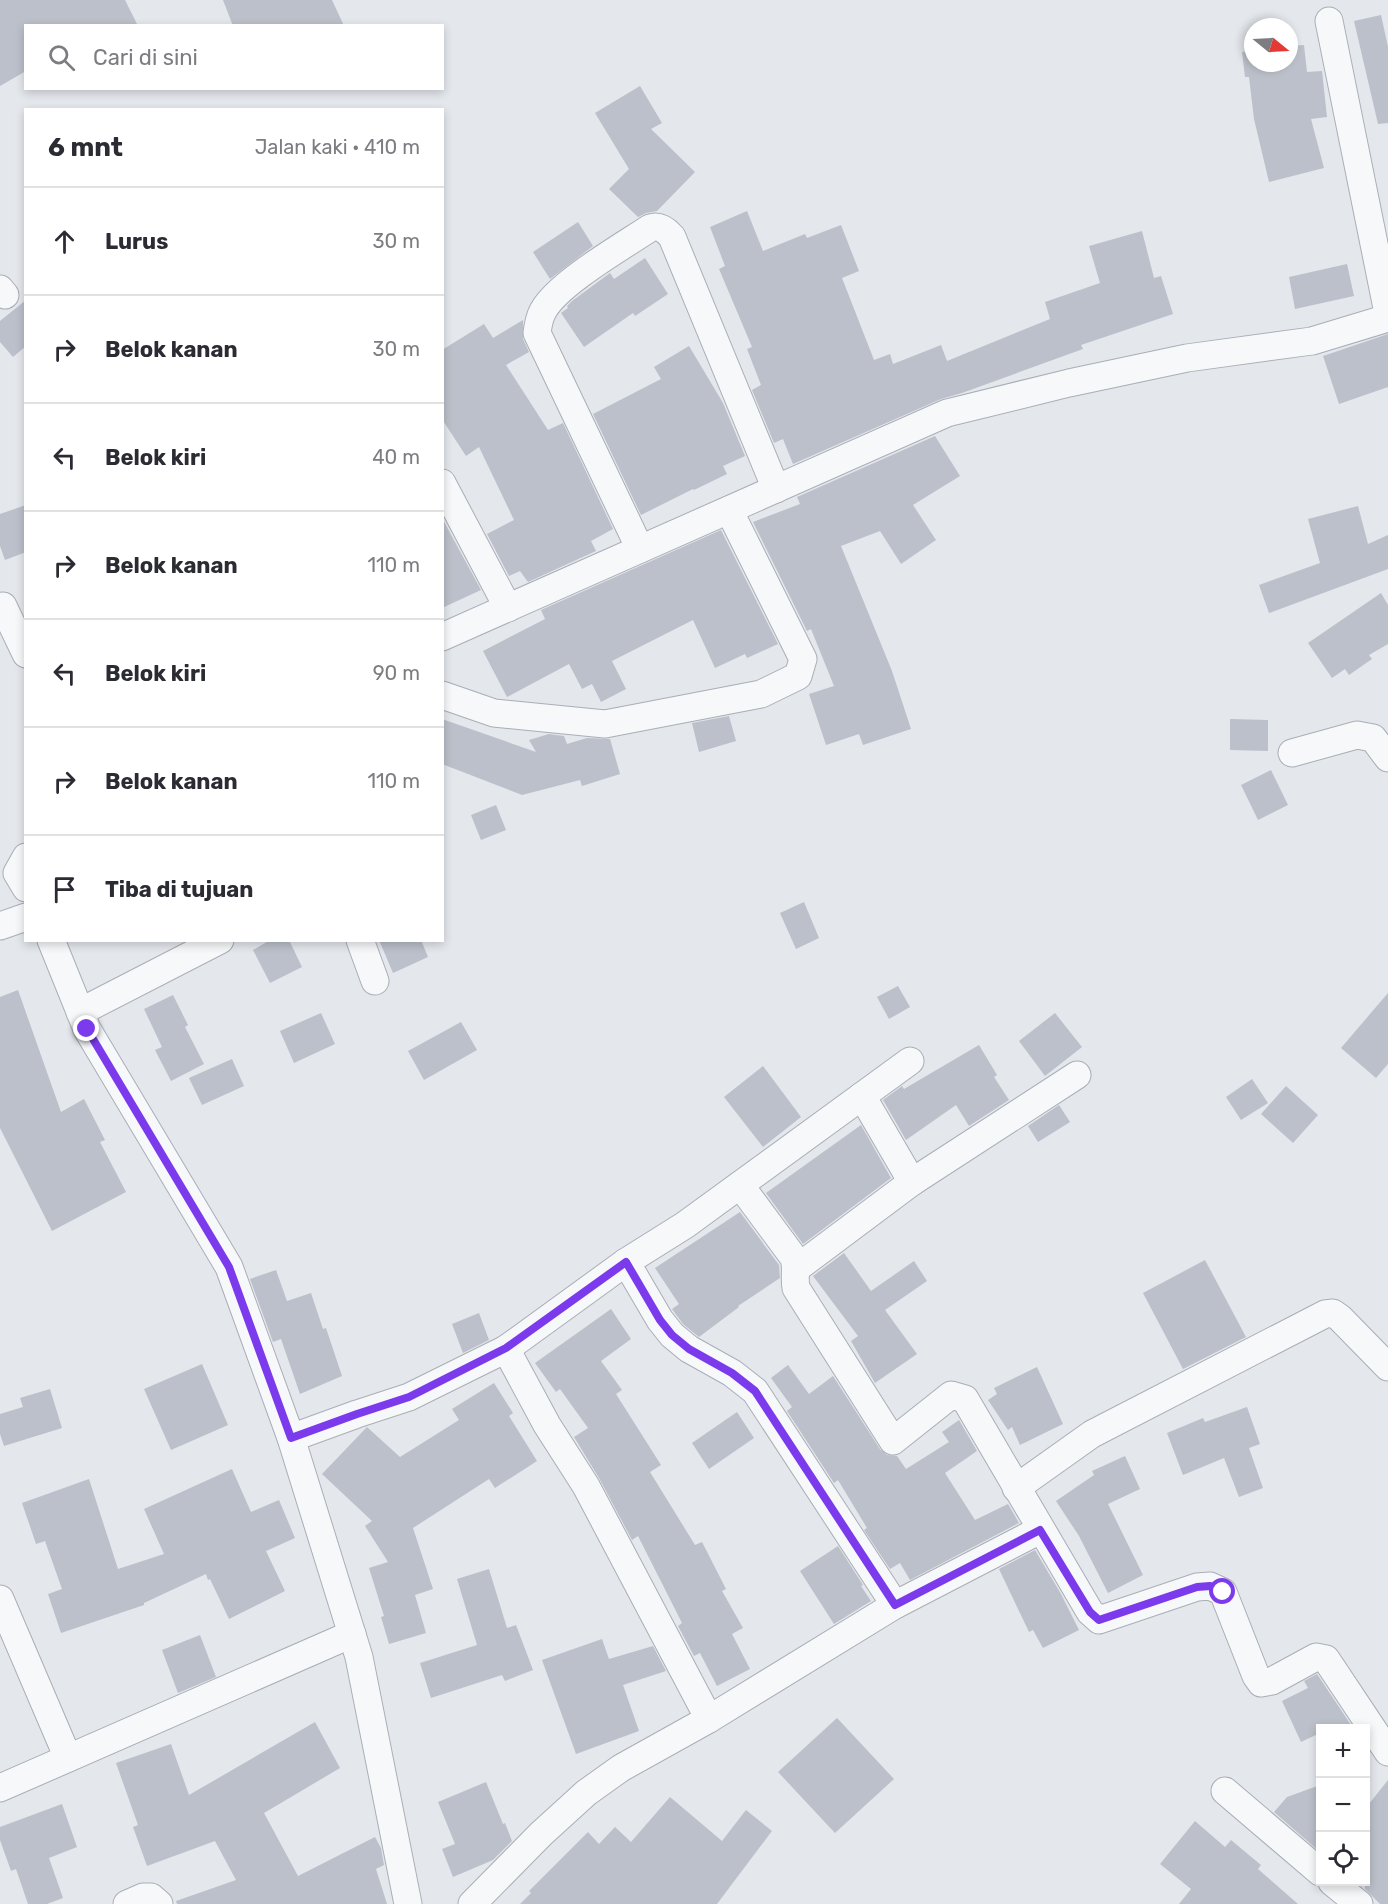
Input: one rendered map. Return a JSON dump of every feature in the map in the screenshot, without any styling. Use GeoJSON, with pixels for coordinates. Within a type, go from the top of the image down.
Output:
{"type":"FeatureCollection","features":[{"type":"Feature","properties":{"kind":"street"},"geometry":{"type":"LineString","coordinates":[[1329,21],[1388,313]]}},
{"type":"Feature","properties":{"kind":"street"},"geometry":{"type":"LineString","coordinates":[[640,549],[537,333],[544,309],[554,296],[596,264],[650,228],[656,226],[661,228],[672,237],[776,489]]}},
{"type":"Feature","properties":{"kind":"street"},"geometry":{"type":"LineString","coordinates":[[444,635],[947,413],[1176,360],[1312,341],[1388,318]]}},
{"type":"Feature","properties":{"kind":"street"},"geometry":{"type":"LineString","coordinates":[[444,487],[508,608]]}},
{"type":"Feature","properties":{"kind":"street"},"geometry":{"type":"LineString","coordinates":[[444,696],[494,713],[605,724],[761,694],[798,676],[803,659],[729,510]]}},
{"type":"Feature","properties":{"kind":"street"},"geometry":{"type":"LineString","coordinates":[[3,606],[24,650]]}},
{"type":"Feature","properties":{"kind":"street"},"geometry":{"type":"LineString","coordinates":[[1292,753],[1357,735],[1373,738],[1388,758]]}},
{"type":"Feature","properties":{"kind":"street"},"geometry":{"type":"LineString","coordinates":[[24,861],[17,873],[24,885]]}},
{"type":"Feature","properties":{"kind":"street"},"geometry":{"type":"LineString","coordinates":[[0,926],[24,917]]}},
{"type":"Feature","properties":{"kind":"street"},"geometry":{"type":"LineString","coordinates":[[52,942],[87,1029],[229,1267],[291,1438],[358,1657],[408,1904]]}},
{"type":"Feature","properties":{"kind":"street"},"geometry":{"type":"LineString","coordinates":[[80,1012],[216,942]]}},
{"type":"Feature","properties":{"kind":"street"},"geometry":{"type":"LineString","coordinates":[[361,942],[375,981]]}},
{"type":"Feature","properties":{"kind":"street"},"geometry":{"type":"LineString","coordinates":[[291,1438],[409,1397],[506,1348],[626,1262],[686,1225],[910,1061]]}},
{"type":"Feature","properties":{"kind":"street"},"geometry":{"type":"LineString","coordinates":[[796,1268],[912,1182],[1077,1075]]}},
{"type":"Feature","properties":{"kind":"street"},"geometry":{"type":"LineString","coordinates":[[862,1096],[912,1182]]}},
{"type":"Feature","properties":{"kind":"street"},"geometry":{"type":"LineString","coordinates":[[740,1185],[795,1258],[796,1288],[892,1441],[951,1395],[965,1399],[1040,1530],[1090,1612],[1099,1620],[1197,1587],[1210,1586],[1223,1592],[1256,1676],[1261,1683],[1272,1681],[1316,1657],[1326,1659],[1388,1752]]}},
{"type":"Feature","properties":{"kind":"street"},"geometry":{"type":"LineString","coordinates":[[626,1262],[660,1320],[672,1335],[689,1349],[732,1373],[755,1391],[895,1605]]}},
{"type":"Feature","properties":{"kind":"street"},"geometry":{"type":"LineString","coordinates":[[1016,1488],[1092,1434],[1325,1314],[1333,1313],[1340,1318],[1388,1367]]}},
{"type":"Feature","properties":{"kind":"street"},"geometry":{"type":"LineString","coordinates":[[506,1348],[548,1425],[586,1486],[709,1719]]}},
{"type":"Feature","properties":{"kind":"street"},"geometry":{"type":"LineString","coordinates":[[472,1904],[541,1834],[586,1793],[648,1752],[709,1719],[895,1605],[1040,1530]]}},
{"type":"Feature","properties":{"kind":"street"},"geometry":{"type":"LineString","coordinates":[[0,1599],[68,1758]]}},
{"type":"Feature","properties":{"kind":"street"},"geometry":{"type":"LineString","coordinates":[[0,1788],[351,1634]]}},
{"type":"Feature","properties":{"kind":"street"},"geometry":{"type":"LineString","coordinates":[[1225,1791],[1316,1869]]}},
{"type":"Feature","properties":{"kind":"street"},"geometry":{"type":"LineString","coordinates":[[1338,1886],[1359,1904]]}},
{"type":"Feature","properties":{"kind":"street"},"geometry":{"type":"LineString","coordinates":[[127,1904],[142,1897],[151,1897],[159,1904]]}},
{"type":"Feature","properties":{"kind":"building"},"geometry":{"type":"Polygon","coordinates":[[[0,0],[125,0],[137,24],[24,24],[24,72],[0,86],[0,0]]]}},
{"type":"Feature","properties":{"kind":"building"},"geometry":{"type":"Polygon","coordinates":[[[223,0],[332,0],[343,24],[232,24],[223,0]]]}},
{"type":"Feature","properties":{"kind":"building"},"geometry":{"type":"Polygon","coordinates":[[[1381,15],[1388,47],[1388,123],[1378,124],[1354,21],[1381,15]]]}},
{"type":"Feature","properties":{"kind":"building"},"geometry":{"type":"Polygon","coordinates":[[[1298,45],[1304,45],[1307,72],[1322,71],[1327,117],[1311,119],[1324,168],[1269,182],[1254,119],[1249,77],[1245,77],[1244,72],[1298,72],[1298,45]]]}},
{"type":"Feature","properties":{"kind":"building"},"geometry":{"type":"Polygon","coordinates":[[[640,86],[662,123],[651,129],[695,172],[657,211],[638,217],[609,189],[629,169],[595,113],[640,86]]]}},
{"type":"Feature","properties":{"kind":"building"},"geometry":{"type":"Polygon","coordinates":[[[747,211],[763,251],[805,234],[807,238],[841,225],[859,271],[842,278],[874,360],[890,354],[893,364],[941,345],[947,361],[1050,319],[1045,302],[1100,283],[1089,246],[1142,231],[1154,278],[1161,276],[1173,314],[1081,345],[1083,349],[941,399],[793,464],[783,439],[774,443],[752,390],[761,385],[747,349],[752,347],[719,269],[725,266],[710,227],[747,211]]]}},
{"type":"Feature","properties":{"kind":"building"},"geometry":{"type":"Polygon","coordinates":[[[578,222],[593,246],[550,279],[533,252],[578,222]]]}},
{"type":"Feature","properties":{"kind":"building"},"geometry":{"type":"Polygon","coordinates":[[[645,258],[668,294],[635,316],[633,313],[584,347],[561,313],[572,301],[610,273],[614,279],[645,258]]]}},
{"type":"Feature","properties":{"kind":"building"},"geometry":{"type":"Polygon","coordinates":[[[1347,264],[1354,296],[1295,309],[1289,277],[1347,264]]]}},
{"type":"Feature","properties":{"kind":"building"},"geometry":{"type":"Polygon","coordinates":[[[24,302],[24,348],[13,357],[0,342],[0,321],[24,302]]]}},
{"type":"Feature","properties":{"kind":"building"},"geometry":{"type":"Polygon","coordinates":[[[523,320],[523,339],[529,352],[506,365],[548,430],[563,423],[613,529],[591,541],[596,551],[528,582],[520,571],[509,576],[487,534],[514,520],[479,447],[466,456],[444,422],[444,349],[484,324],[493,338],[523,320]]]}},
{"type":"Feature","properties":{"kind":"building"},"geometry":{"type":"Polygon","coordinates":[[[1388,334],[1388,387],[1339,404],[1323,356],[1388,334]]]}},
{"type":"Feature","properties":{"kind":"building"},"geometry":{"type":"Polygon","coordinates":[[[689,346],[723,403],[745,456],[723,466],[727,474],[641,515],[593,414],[661,379],[654,367],[689,346]]]}},
{"type":"Feature","properties":{"kind":"building"},"geometry":{"type":"Polygon","coordinates":[[[935,436],[960,476],[913,505],[936,540],[901,564],[880,531],[841,546],[892,671],[911,729],[863,745],[859,734],[826,745],[809,694],[834,686],[811,629],[807,631],[753,522],[800,504],[797,497],[935,436]]]}},
{"type":"Feature","properties":{"kind":"building"},"geometry":{"type":"Polygon","coordinates":[[[24,506],[24,553],[5,560],[0,546],[0,514],[24,506]]]}},
{"type":"Feature","properties":{"kind":"building"},"geometry":{"type":"Polygon","coordinates":[[[1358,506],[1368,544],[1388,535],[1388,569],[1269,613],[1259,585],[1320,563],[1308,519],[1358,506]]]}},
{"type":"Feature","properties":{"kind":"building"},"geometry":{"type":"Polygon","coordinates":[[[444,522],[481,590],[444,607],[444,522]]]}},
{"type":"Feature","properties":{"kind":"building"},"geometry":{"type":"Polygon","coordinates":[[[721,530],[778,644],[747,658],[745,654],[715,668],[693,620],[612,661],[626,689],[601,702],[592,684],[582,689],[569,664],[507,697],[483,651],[545,619],[541,610],[721,530]]]}},
{"type":"Feature","properties":{"kind":"building"},"geometry":{"type":"Polygon","coordinates":[[[1381,593],[1388,605],[1388,644],[1369,655],[1372,659],[1349,675],[1345,669],[1332,678],[1308,643],[1381,593]]]}},
{"type":"Feature","properties":{"kind":"building"},"geometry":{"type":"Polygon","coordinates":[[[729,716],[736,741],[699,752],[692,723],[729,716]]]}},
{"type":"Feature","properties":{"kind":"building"},"geometry":{"type":"Polygon","coordinates":[[[1230,719],[1268,720],[1268,751],[1230,750],[1230,719]]]}},
{"type":"Feature","properties":{"kind":"building"},"geometry":{"type":"Polygon","coordinates":[[[444,720],[536,752],[529,740],[549,734],[564,736],[567,744],[587,738],[610,739],[620,774],[582,786],[580,780],[522,795],[444,765],[444,720]]]}},
{"type":"Feature","properties":{"kind":"building"},"geometry":{"type":"Polygon","coordinates":[[[1271,770],[1288,805],[1258,820],[1241,785],[1271,770]]]}},
{"type":"Feature","properties":{"kind":"building"},"geometry":{"type":"Polygon","coordinates":[[[496,805],[506,830],[481,840],[471,815],[496,805]]]}},
{"type":"Feature","properties":{"kind":"building"},"geometry":{"type":"Polygon","coordinates":[[[804,902],[819,938],[796,949],[780,913],[804,902]]]}},
{"type":"Feature","properties":{"kind":"building"},"geometry":{"type":"Polygon","coordinates":[[[267,942],[290,942],[302,967],[270,983],[253,950],[267,942]]]}},
{"type":"Feature","properties":{"kind":"building"},"geometry":{"type":"Polygon","coordinates":[[[380,942],[422,942],[428,957],[393,973],[380,942]]]}},
{"type":"Feature","properties":{"kind":"building"},"geometry":{"type":"Polygon","coordinates":[[[898,986],[910,1007],[889,1019],[877,997],[898,986]]]}},
{"type":"Feature","properties":{"kind":"building"},"geometry":{"type":"Polygon","coordinates":[[[18,990],[61,1112],[84,1099],[105,1140],[100,1142],[126,1192],[52,1231],[0,1128],[0,997],[18,990]]]}},
{"type":"Feature","properties":{"kind":"building"},"geometry":{"type":"Polygon","coordinates":[[[1388,993],[1388,1064],[1376,1078],[1341,1048],[1388,993]]]}},
{"type":"Feature","properties":{"kind":"building"},"geometry":{"type":"Polygon","coordinates":[[[173,995],[188,1025],[185,1027],[204,1064],[171,1081],[155,1050],[162,1047],[144,1009],[173,995]]]}},
{"type":"Feature","properties":{"kind":"building"},"geometry":{"type":"Polygon","coordinates":[[[321,1013],[335,1044],[294,1063],[280,1031],[321,1013]]]}},
{"type":"Feature","properties":{"kind":"building"},"geometry":{"type":"Polygon","coordinates":[[[1055,1013],[1082,1047],[1045,1076],[1019,1041],[1055,1013]]]}},
{"type":"Feature","properties":{"kind":"building"},"geometry":{"type":"Polygon","coordinates":[[[461,1022],[477,1050],[424,1080],[408,1051],[461,1022]]]}},
{"type":"Feature","properties":{"kind":"building"},"geometry":{"type":"Polygon","coordinates":[[[979,1045],[997,1075],[994,1077],[1009,1100],[969,1126],[956,1105],[906,1140],[883,1100],[902,1086],[904,1089],[979,1045]]]}},
{"type":"Feature","properties":{"kind":"building"},"geometry":{"type":"Polygon","coordinates":[[[232,1059],[244,1086],[202,1105],[189,1078],[232,1059]]]}},
{"type":"Feature","properties":{"kind":"building"},"geometry":{"type":"Polygon","coordinates":[[[763,1066],[801,1117],[763,1147],[724,1097],[763,1066]]]}},
{"type":"Feature","properties":{"kind":"building"},"geometry":{"type":"Polygon","coordinates":[[[1252,1079],[1268,1103],[1241,1120],[1226,1097],[1252,1079]]]}},
{"type":"Feature","properties":{"kind":"building"},"geometry":{"type":"Polygon","coordinates":[[[1286,1086],[1318,1115],[1293,1143],[1261,1114],[1286,1086]]]}},
{"type":"Feature","properties":{"kind":"building"},"geometry":{"type":"Polygon","coordinates":[[[1059,1105],[1070,1122],[1038,1142],[1028,1126],[1059,1105]]]}},
{"type":"Feature","properties":{"kind":"building"},"geometry":{"type":"Polygon","coordinates":[[[861,1125],[891,1178],[803,1244],[766,1193],[861,1125]]]}},
{"type":"Feature","properties":{"kind":"building"},"geometry":{"type":"Polygon","coordinates":[[[740,1212],[779,1265],[780,1278],[738,1306],[699,1337],[683,1324],[672,1309],[679,1304],[655,1268],[740,1212]]]}},
{"type":"Feature","properties":{"kind":"building"},"geometry":{"type":"Polygon","coordinates":[[[844,1253],[871,1291],[914,1261],[927,1281],[885,1310],[917,1354],[875,1383],[851,1341],[858,1336],[813,1276],[844,1253]]]}},
{"type":"Feature","properties":{"kind":"building"},"geometry":{"type":"Polygon","coordinates":[[[1205,1260],[1246,1337],[1183,1369],[1143,1293],[1205,1260]]]}},
{"type":"Feature","properties":{"kind":"building"},"geometry":{"type":"Polygon","coordinates":[[[276,1270],[287,1301],[311,1293],[323,1329],[326,1328],[342,1376],[300,1394],[281,1339],[273,1342],[250,1279],[276,1270]]]}},
{"type":"Feature","properties":{"kind":"building"},"geometry":{"type":"Polygon","coordinates":[[[611,1309],[631,1339],[601,1361],[622,1390],[616,1394],[661,1465],[650,1472],[695,1545],[702,1542],[726,1589],[722,1591],[743,1628],[732,1634],[750,1669],[717,1686],[700,1653],[694,1656],[678,1626],[682,1623],[638,1536],[632,1540],[574,1437],[588,1428],[560,1389],[556,1392],[535,1363],[611,1309]]]}},
{"type":"Feature","properties":{"kind":"building"},"geometry":{"type":"Polygon","coordinates":[[[479,1313],[489,1340],[463,1353],[452,1324],[479,1313]]]}},
{"type":"Feature","properties":{"kind":"building"},"geometry":{"type":"Polygon","coordinates":[[[202,1364],[228,1425],[171,1450],[144,1389],[202,1364]]]}},
{"type":"Feature","properties":{"kind":"building"},"geometry":{"type":"Polygon","coordinates":[[[788,1365],[809,1394],[833,1376],[880,1449],[887,1455],[897,1456],[906,1469],[949,1442],[942,1432],[959,1420],[977,1451],[945,1473],[975,1520],[1008,1504],[1019,1523],[910,1580],[900,1563],[890,1569],[864,1530],[867,1528],[838,1480],[834,1483],[787,1411],[792,1407],[771,1378],[788,1365]]]}},
{"type":"Feature","properties":{"kind":"building"},"geometry":{"type":"Polygon","coordinates":[[[1037,1367],[1063,1424],[1020,1445],[1012,1427],[1008,1430],[988,1400],[997,1394],[994,1388],[1037,1367]]]}},
{"type":"Feature","properties":{"kind":"building"},"geometry":{"type":"Polygon","coordinates":[[[494,1383],[513,1413],[509,1416],[537,1461],[495,1488],[489,1479],[413,1528],[433,1589],[415,1595],[426,1633],[389,1644],[381,1617],[384,1616],[369,1568],[388,1562],[365,1526],[372,1521],[322,1474],[367,1427],[400,1457],[459,1420],[452,1409],[494,1383]]]}},
{"type":"Feature","properties":{"kind":"building"},"geometry":{"type":"Polygon","coordinates":[[[50,1389],[62,1428],[4,1446],[0,1434],[0,1414],[23,1407],[20,1398],[50,1389]]]}},
{"type":"Feature","properties":{"kind":"building"},"geometry":{"type":"Polygon","coordinates":[[[1247,1407],[1260,1444],[1249,1448],[1263,1488],[1239,1497],[1224,1458],[1183,1475],[1167,1433],[1203,1418],[1205,1422],[1247,1407]]]}},
{"type":"Feature","properties":{"kind":"building"},"geometry":{"type":"Polygon","coordinates":[[[737,1412],[754,1438],[709,1469],[692,1443],[737,1412]]]}},
{"type":"Feature","properties":{"kind":"building"},"geometry":{"type":"Polygon","coordinates":[[[1125,1456],[1140,1489],[1108,1504],[1143,1575],[1108,1593],[1079,1536],[1056,1501],[1094,1475],[1092,1471],[1125,1456]]]}},
{"type":"Feature","properties":{"kind":"building"},"geometry":{"type":"Polygon","coordinates":[[[232,1469],[251,1512],[279,1500],[295,1538],[266,1551],[285,1591],[229,1619],[206,1574],[144,1605],[61,1633],[48,1594],[62,1589],[45,1541],[36,1544],[22,1503],[89,1479],[118,1569],[164,1554],[144,1509],[232,1469]]]}},
{"type":"Feature","properties":{"kind":"building"},"geometry":{"type":"Polygon","coordinates":[[[838,1546],[871,1601],[834,1624],[800,1571],[838,1546]]]}},
{"type":"Feature","properties":{"kind":"building"},"geometry":{"type":"Polygon","coordinates":[[[1035,1550],[1079,1630],[1043,1648],[1033,1630],[1029,1632],[999,1569],[1035,1550]]]}},
{"type":"Feature","properties":{"kind":"building"},"geometry":{"type":"Polygon","coordinates":[[[489,1569],[507,1628],[516,1625],[533,1670],[505,1681],[502,1675],[431,1698],[420,1663],[477,1645],[457,1579],[489,1569]]]}},
{"type":"Feature","properties":{"kind":"building"},"geometry":{"type":"Polygon","coordinates":[[[200,1635],[216,1677],[178,1693],[162,1650],[200,1635]]]}},
{"type":"Feature","properties":{"kind":"building"},"geometry":{"type":"Polygon","coordinates":[[[602,1639],[609,1659],[653,1646],[666,1671],[623,1685],[639,1731],[576,1754],[542,1660],[602,1639]]]}},
{"type":"Feature","properties":{"kind":"building"},"geometry":{"type":"Polygon","coordinates":[[[1317,1674],[1350,1724],[1316,1724],[1316,1735],[1301,1742],[1282,1701],[1308,1688],[1304,1681],[1317,1674]]]}},
{"type":"Feature","properties":{"kind":"building"},"geometry":{"type":"Polygon","coordinates":[[[837,1718],[894,1779],[835,1833],[778,1772],[837,1718]]]}},
{"type":"Feature","properties":{"kind":"building"},"geometry":{"type":"Polygon","coordinates":[[[315,1722],[340,1768],[264,1813],[298,1876],[375,1837],[381,1848],[384,1865],[376,1869],[387,1904],[177,1904],[176,1901],[236,1880],[215,1841],[147,1866],[133,1827],[138,1825],[116,1763],[171,1744],[189,1795],[315,1722]]]}},
{"type":"Feature","properties":{"kind":"building"},"geometry":{"type":"Polygon","coordinates":[[[1388,1780],[1388,1904],[1380,1904],[1365,1889],[1365,1886],[1370,1886],[1370,1803],[1388,1780]]]}},
{"type":"Feature","properties":{"kind":"building"},"geometry":{"type":"Polygon","coordinates":[[[486,1782],[512,1841],[493,1860],[453,1877],[442,1849],[455,1844],[438,1802],[486,1782]]]}},
{"type":"Feature","properties":{"kind":"building"},"geometry":{"type":"Polygon","coordinates":[[[1316,1786],[1316,1849],[1274,1812],[1287,1797],[1316,1786]]]}},
{"type":"Feature","properties":{"kind":"building"},"geometry":{"type":"Polygon","coordinates":[[[670,1797],[722,1841],[746,1810],[772,1831],[717,1904],[520,1904],[531,1893],[529,1891],[588,1832],[599,1844],[615,1827],[631,1842],[670,1797]]]}},
{"type":"Feature","properties":{"kind":"building"},"geometry":{"type":"Polygon","coordinates":[[[62,1804],[77,1847],[49,1858],[63,1898],[47,1904],[28,1904],[16,1869],[11,1871],[0,1840],[0,1827],[62,1804]]]}},
{"type":"Feature","properties":{"kind":"building"},"geometry":{"type":"Polygon","coordinates":[[[1195,1821],[1225,1847],[1231,1840],[1261,1865],[1258,1869],[1298,1904],[1179,1904],[1191,1889],[1160,1864],[1195,1821]]]}},
{"type":"Feature","properties":{"kind":"route"},"geometry":{"type":"LineString","coordinates":[[87,1029],[229,1267],[291,1438],[409,1397],[506,1348],[626,1262],[660,1320],[672,1335],[689,1349],[732,1373],[755,1391],[895,1605],[1040,1530],[1090,1612],[1099,1620],[1197,1587],[1210,1586],[1223,1592]]}}]}
